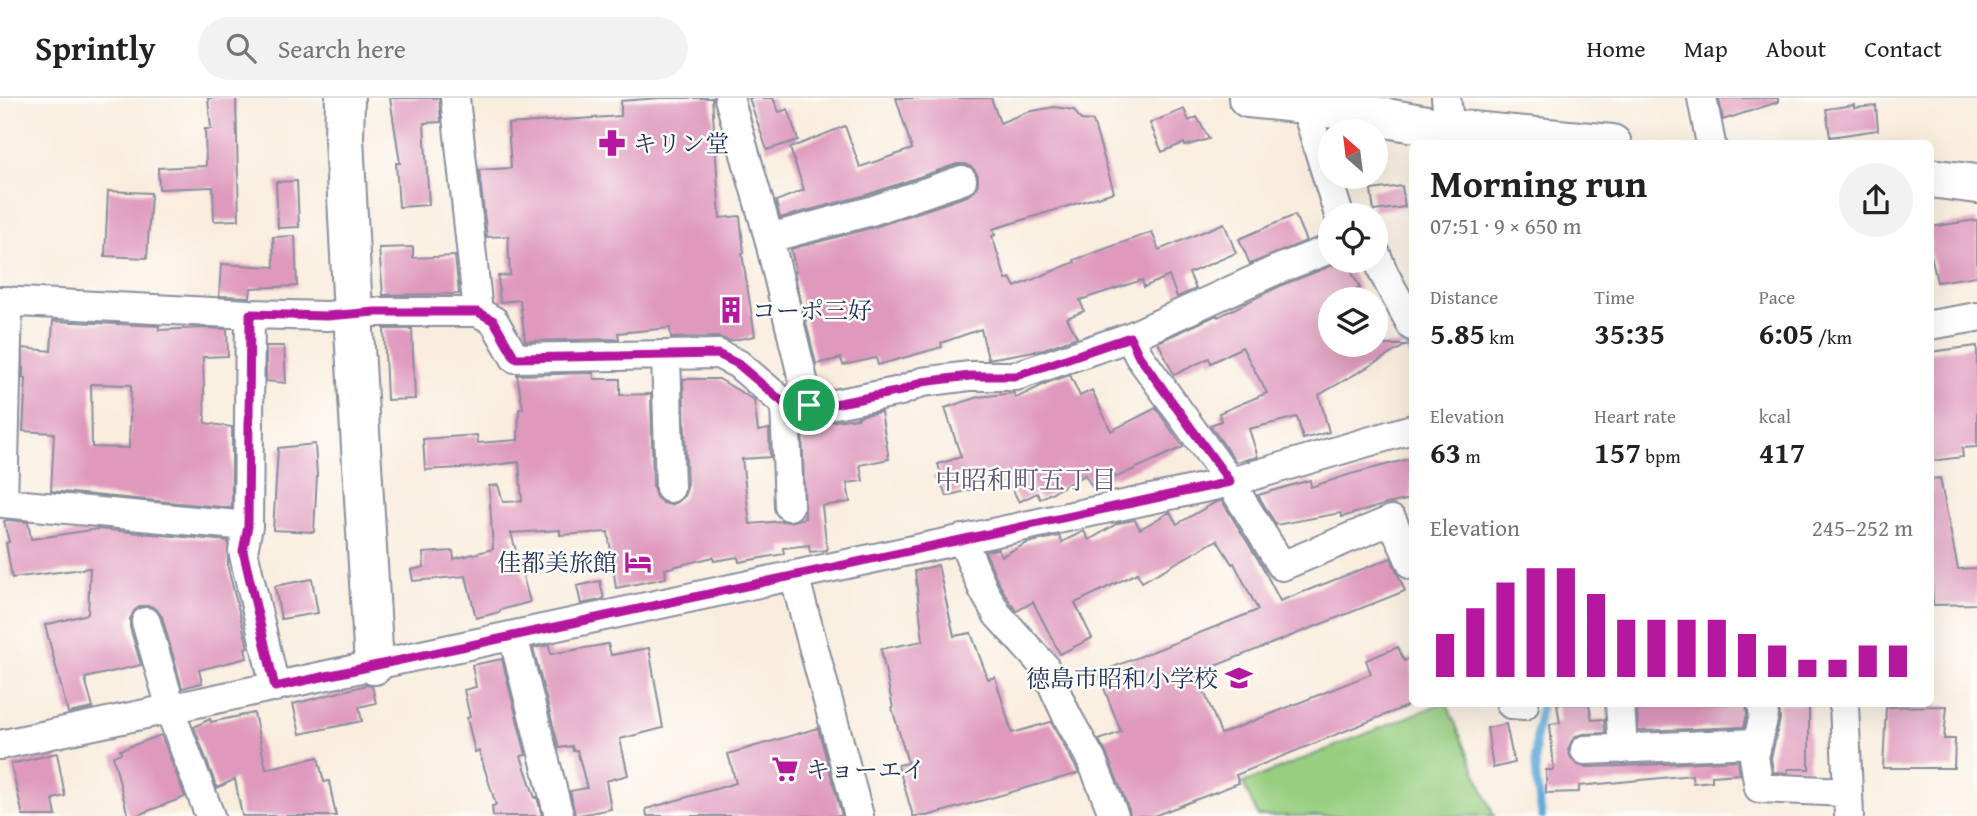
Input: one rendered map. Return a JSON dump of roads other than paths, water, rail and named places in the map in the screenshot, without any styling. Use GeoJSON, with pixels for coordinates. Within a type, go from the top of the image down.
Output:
{"type":"FeatureCollection","features":[{"type":"Feature","properties":{"kind":"street"},"geometry":{"type":"LineString","coordinates":[[345,98],[344,138],[352,314],[374,665]]}},
{"type":"Feature","properties":{"kind":"street"},"geometry":{"type":"LineString","coordinates":[[455,98],[478,312]]}},
{"type":"Feature","properties":{"kind":"street"},"geometry":{"type":"LineString","coordinates":[[729,98],[769,238],[797,405],[789,506]]}},
{"type":"Feature","properties":{"kind":"street"},"geometry":{"type":"LineString","coordinates":[[1248,98],[1448,113],[1591,140]]}},
{"type":"Feature","properties":{"kind":"street"},"geometry":{"type":"LineString","coordinates":[[1702,98],[1710,140]]}},
{"type":"Feature","properties":{"kind":"street"},"geometry":{"type":"LineString","coordinates":[[1304,101],[1335,203]]}},
{"type":"Feature","properties":{"kind":"street"},"geometry":{"type":"LineString","coordinates":[[1934,178],[1977,184]]}},
{"type":"Feature","properties":{"kind":"street"},"geometry":{"type":"LineString","coordinates":[[769,238],[871,211],[962,180]]}},
{"type":"Feature","properties":{"kind":"street"},"geometry":{"type":"LineString","coordinates":[[248,526],[3,503],[4,301],[327,316],[375,312],[478,312],[494,321],[515,358],[718,354],[738,364],[797,405],[824,406],[901,391],[922,382],[970,376],[1016,376],[1130,337],[1318,254]]}},
{"type":"Feature","properties":{"kind":"street"},"geometry":{"type":"LineString","coordinates":[[1384,273],[1409,320]]}},
{"type":"Feature","properties":{"kind":"street"},"geometry":{"type":"LineString","coordinates":[[250,314],[248,526],[243,551],[275,687]]}},
{"type":"Feature","properties":{"kind":"street"},"geometry":{"type":"LineString","coordinates":[[1934,324],[1977,317]]}},
{"type":"Feature","properties":{"kind":"street"},"geometry":{"type":"LineString","coordinates":[[1130,337],[1139,356],[1230,482],[1282,566],[1392,520],[1409,558]]}},
{"type":"Feature","properties":{"kind":"street"},"geometry":{"type":"LineString","coordinates":[[666,355],[670,488]]}},
{"type":"Feature","properties":{"kind":"street"},"geometry":{"type":"LineString","coordinates":[[0,745],[1230,482],[1409,430]]}},
{"type":"Feature","properties":{"kind":"street"},"geometry":{"type":"LineString","coordinates":[[962,539],[983,589],[997,614],[1044,666],[1092,761],[1114,816]]}},
{"type":"Feature","properties":{"kind":"street"},"geometry":{"type":"LineString","coordinates":[[794,575],[859,816]]}},
{"type":"Feature","properties":{"kind":"street"},"geometry":{"type":"LineString","coordinates":[[146,622],[170,708],[210,816]]}},
{"type":"Feature","properties":{"kind":"street"},"geometry":{"type":"LineString","coordinates":[[513,636],[558,815]]}},
{"type":"Feature","properties":{"kind":"street"},"geometry":{"type":"LineString","coordinates":[[1620,707],[1623,749]]}},
{"type":"Feature","properties":{"kind":"street"},"geometry":{"type":"LineString","coordinates":[[1763,707],[1764,715],[1754,757],[1759,788],[1848,804],[1844,707]]}},
{"type":"Feature","properties":{"kind":"street"},"geometry":{"type":"LineString","coordinates":[[1585,750],[1757,743]]}},
{"type":"Feature","properties":{"kind":"waterway"},"geometry":{"type":"LineString","coordinates":[[1368,273],[1375,286]]}},
{"type":"Feature","properties":{"kind":"waterway"},"geometry":{"type":"LineString","coordinates":[[1398,328],[1409,347]]}},
{"type":"Feature","properties":{"kind":"waterway"},"geometry":{"type":"LineString","coordinates":[[1541,707],[1535,760],[1542,816]]}},
{"type":"Feature","properties":{"kind":"place","name":"キリン堂"},"geometry":{"type":"Point","coordinates":[612,143]}},
{"type":"Feature","properties":{"kind":"place","name":"コーポ三好"},"geometry":{"type":"Point","coordinates":[731,310]}},
{"type":"Feature","properties":{"kind":"place","name":"佳都美旅館"},"geometry":{"type":"Point","coordinates":[638,562]}},
{"type":"Feature","properties":{"kind":"place","name":"徳島市昭和小学校"},"geometry":{"type":"Point","coordinates":[1239,678]}},
{"type":"Feature","properties":{"kind":"place","name":"キョーエイ"},"geometry":{"type":"Point","coordinates":[785,769]}},
{"type":"Feature","properties":{"kind":"district","name":"中昭和町五丁目"},"geometry":{"type":"Point","coordinates":[1026,479]}}]}
